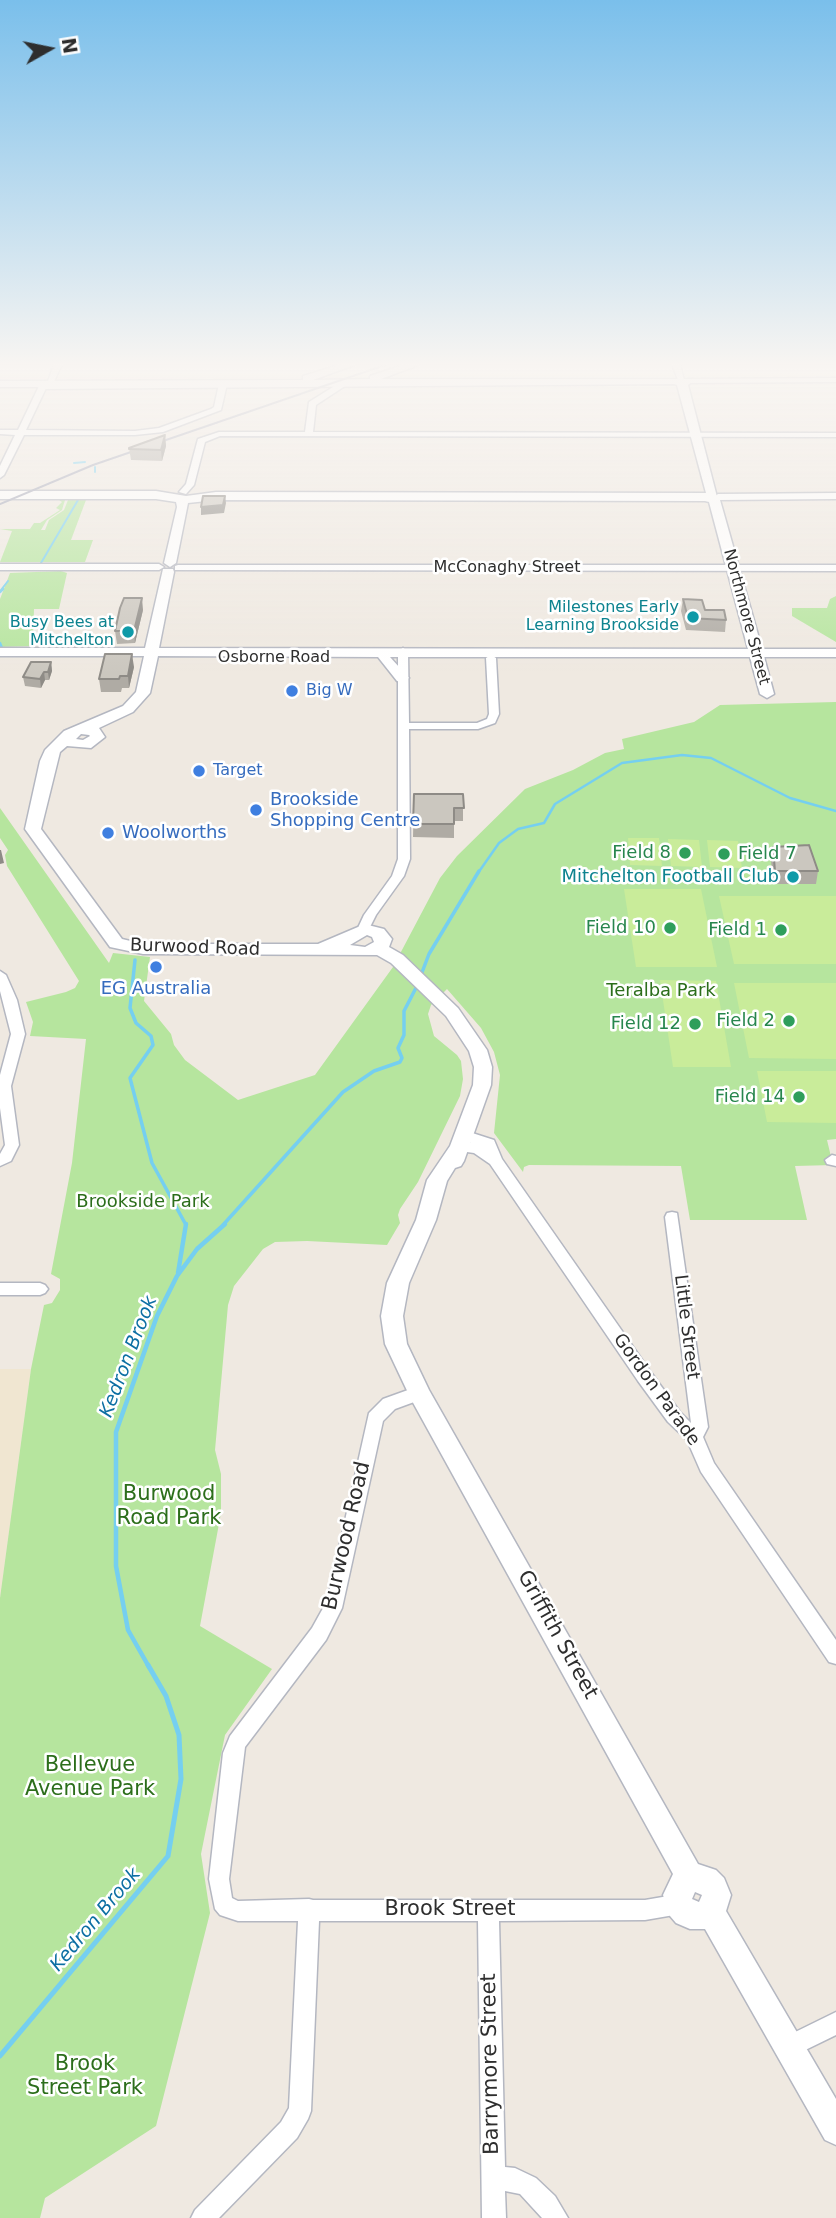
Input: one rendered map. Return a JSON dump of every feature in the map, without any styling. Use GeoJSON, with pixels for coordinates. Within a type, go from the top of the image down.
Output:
{"type":"FeatureCollection","features":[{"type":"Feature","properties":{"kind":"street"},"geometry":{"type":"LineString","coordinates":[[153,656],[169,568],[194,468]]}},
{"type":"Feature","properties":{"kind":"street","name":"Northmore Street"},"geometry":{"type":"LineString","coordinates":[[705,468],[767,694]]}},
{"type":"Feature","properties":{"kind":"street"},"geometry":{"type":"LineString","coordinates":[[0,495],[836,496]]}},
{"type":"Feature","properties":{"kind":"street","name":"McConaghy Street"},"geometry":{"type":"LineString","coordinates":[[0,567],[836,568]]}},
{"type":"Feature","properties":{"kind":"street","name":"Osborne Road"},"geometry":{"type":"LineString","coordinates":[[0,653],[384,658],[403,655],[491,658],[547,653]]}},
{"type":"Feature","properties":{"kind":"street","name":"Osborne Road"},"geometry":{"type":"LineString","coordinates":[[153,656],[836,653]]}},
{"type":"Feature","properties":{"kind":"street"},"geometry":{"type":"LineString","coordinates":[[403,655],[404,859],[395,881],[375,911],[379,916],[365,940],[397,959],[444,1004],[474,1041],[483,1067],[480,1096],[459,1144],[449,1182],[426,1220],[398,1283],[392,1316],[393,1334],[401,1357],[419,1392]]}},
{"type":"Feature","properties":{"kind":"street","name":"Burwood Road"},"geometry":{"type":"LineString","coordinates":[[153,656],[145,689],[135,704],[91,731],[98,737],[94,742],[72,742],[49,766],[33,829],[116,943],[142,949],[314,950],[365,940]]}},
{"type":"Feature","properties":{"kind":"street"},"geometry":{"type":"LineString","coordinates":[[384,658],[402,678]]}},
{"type":"Feature","properties":{"kind":"street"},"geometry":{"type":"LineString","coordinates":[[403,726],[478,726],[491,721],[494,714],[491,658]]}},
{"type":"Feature","properties":{"kind":"street"},"geometry":{"type":"LineString","coordinates":[[0,975],[10,1000],[18,1034],[4,1086],[12,1145],[3,1159]]}},
{"type":"Feature","properties":{"kind":"street","name":"Gordon Parade"},"geometry":{"type":"LineString","coordinates":[[459,1144],[478,1149],[495,1160],[644,1376],[674,1417],[694,1436],[707,1467],[836,1656]]}},
{"type":"Feature","properties":{"kind":"street","name":"Little Street"},"geometry":{"type":"LineString","coordinates":[[672,1217],[700,1427],[694,1436]]}},
{"type":"Feature","properties":{"kind":"street"},"geometry":{"type":"LineString","coordinates":[[0,1289],[40,1289]]}},
{"type":"Feature","properties":{"kind":"street","name":"Burwood Road"},"geometry":{"type":"LineString","coordinates":[[222,1902],[219,1880],[223,1836],[233,1753],[237,1742],[319,1634],[336,1602],[375,1418],[389,1404],[419,1392]]}},
{"type":"Feature","properties":{"kind":"street","name":"Griffith Street"},"geometry":{"type":"LineString","coordinates":[[419,1392],[661,1820],[691,1878]]}},
{"type":"Feature","properties":{"kind":"street"},"geometry":{"type":"LineString","coordinates":[[691,1878],[704,1880],[714,1889],[717,1902],[711,1913],[694,1916],[680,1904],[679,1888],[691,1878]]}},
{"type":"Feature","properties":{"kind":"street","name":"Brook Street"},"geometry":{"type":"LineString","coordinates":[[222,1902],[227,1908],[238,1911],[645,1910],[680,1904]]}},
{"type":"Feature","properties":{"kind":"street"},"geometry":{"type":"LineString","coordinates":[[203,2218],[289,2130],[300,2111],[309,1909]]}},
{"type":"Feature","properties":{"kind":"street","name":"Barrymore Street"},"geometry":{"type":"LineString","coordinates":[[488,1910],[494,2218]]}},
{"type":"Feature","properties":{"kind":"street"},"geometry":{"type":"LineString","coordinates":[[711,1913],[836,2129]]}},
{"type":"Feature","properties":{"kind":"street"},"geometry":{"type":"LineString","coordinates":[[789,2047],[836,2023]]}},
{"type":"Feature","properties":{"kind":"street"},"geometry":{"type":"LineString","coordinates":[[494,2178],[515,2180],[528,2186],[547,2204],[556,2218]]}},
{"type":"Feature","properties":{"kind":"shaded area"},"geometry":{"type":"Polygon","coordinates":[[[0,1369],[31,1369],[0,1598],[0,1369]]]}},
{"type":"Feature","properties":{"kind":"green space"},"geometry":{"type":"Polygon","coordinates":[[[59,500],[65,500],[62,510],[47,520],[41,530],[45,530],[49,520],[64,510],[68,500],[86,500],[71,540],[93,540],[85,562],[0,562],[12,531],[0,529],[30,529],[34,523],[40,523],[60,510],[56,508],[62,502],[59,500]]]}},
{"type":"Feature","properties":{"kind":"green space"},"geometry":{"type":"Polygon","coordinates":[[[10,573],[67,573],[59,609],[34,609],[33,646],[0,647],[0,599],[10,573]]]}},
{"type":"Feature","properties":{"kind":"green space"},"geometry":{"type":"Polygon","coordinates":[[[836,596],[836,642],[792,616],[792,608],[827,608],[830,599],[836,596]]]}},
{"type":"Feature","properties":{"kind":"green space"},"geometry":{"type":"Polygon","coordinates":[[[836,702],[836,1139],[827,1140],[833,1165],[795,1166],[807,1220],[690,1220],[681,1166],[529,1165],[524,1167],[523,1172],[494,1133],[500,1075],[494,1052],[481,1028],[447,989],[431,1005],[428,1014],[434,1036],[461,1061],[463,1079],[460,1096],[418,1182],[400,1209],[400,1223],[387,1245],[275,1242],[263,1249],[234,1286],[228,1305],[215,1450],[221,1474],[221,1513],[200,1626],[272,1669],[225,1735],[201,1854],[210,1913],[156,2126],[45,2198],[40,2218],[0,2218],[0,1598],[31,1369],[44,1305],[52,1303],[60,1290],[60,1279],[51,1274],[72,1163],[86,1039],[30,1036],[33,1022],[26,1002],[66,992],[75,988],[79,981],[7,866],[5,855],[8,850],[0,838],[0,808],[109,963],[113,953],[150,957],[144,1001],[171,1034],[174,1045],[185,1060],[238,1100],[315,1075],[393,967],[440,878],[457,856],[525,789],[573,770],[605,753],[624,749],[622,739],[694,722],[720,705],[836,702]]]}},
{"type":"Feature","properties":{"kind":"green space"},"geometry":{"type":"Polygon","coordinates":[[[628,838],[659,838],[662,866],[630,865],[628,838]]]}},
{"type":"Feature","properties":{"kind":"green space","name":"Field 8"},"geometry":{"type":"Polygon","coordinates":[[[668,839],[699,840],[702,867],[671,866],[668,839]]]}},
{"type":"Feature","properties":{"kind":"green space","name":"Field 7"},"geometry":{"type":"Polygon","coordinates":[[[707,840],[738,841],[742,868],[710,867],[707,840]]]}},
{"type":"Feature","properties":{"kind":"green space","name":"Field 10"},"geometry":{"type":"Polygon","coordinates":[[[624,889],[701,889],[717,967],[636,967],[624,889]]]}},
{"type":"Feature","properties":{"kind":"green space","name":"Field 1"},"geometry":{"type":"Polygon","coordinates":[[[719,896],[836,896],[836,964],[734,964],[719,896]]]}},
{"type":"Feature","properties":{"kind":"green space","name":"Field 12"},"geometry":{"type":"Polygon","coordinates":[[[660,980],[716,981],[731,1067],[673,1067],[660,980]]]}},
{"type":"Feature","properties":{"kind":"green space","name":"Field 2"},"geometry":{"type":"Polygon","coordinates":[[[734,983],[836,983],[836,1059],[749,1058],[734,983]]]}},
{"type":"Feature","properties":{"kind":"green space","name":"Field 14"},"geometry":{"type":"Polygon","coordinates":[[[757,1071],[836,1071],[836,1123],[767,1122],[757,1071]]]}},
{"type":"Feature","properties":{"kind":"building"},"geometry":{"type":"Polygon","coordinates":[[[203,496],[225,496],[223,505],[201,507],[203,496]]]}},
{"type":"Feature","properties":{"kind":"building"},"geometry":{"type":"Polygon","coordinates":[[[124,598],[142,598],[134,631],[115,631],[124,598]]]}},
{"type":"Feature","properties":{"kind":"building"},"geometry":{"type":"Polygon","coordinates":[[[683,599],[702,600],[705,610],[724,610],[726,620],[688,618],[683,599]]]}},
{"type":"Feature","properties":{"kind":"building"},"geometry":{"type":"Polygon","coordinates":[[[105,654],[132,654],[128,676],[99,679],[105,654]]]}},
{"type":"Feature","properties":{"kind":"building"},"geometry":{"type":"Polygon","coordinates":[[[31,662],[51,662],[48,672],[44,672],[40,679],[23,677],[31,662]]]}},
{"type":"Feature","properties":{"kind":"building"},"geometry":{"type":"Polygon","coordinates":[[[414,794],[463,794],[464,808],[454,808],[454,824],[413,824],[414,794]]]}},
{"type":"Feature","properties":{"kind":"building"},"geometry":{"type":"Polygon","coordinates":[[[809,845],[818,871],[775,871],[773,847],[809,845]]]}},
{"type":"Feature","properties":{"kind":"waterway"},"geometry":{"type":"LineString","coordinates":[[95,468],[95,472]]}},
{"type":"Feature","properties":{"kind":"waterway"},"geometry":{"type":"LineString","coordinates":[[41,563],[78,500]]}},
{"type":"Feature","properties":{"kind":"waterway"},"geometry":{"type":"LineString","coordinates":[[1,590],[8,581]]}},
{"type":"Feature","properties":{"kind":"waterway"},"geometry":{"type":"LineString","coordinates":[[0,592],[3,589]]}},
{"type":"Feature","properties":{"kind":"waterway"},"geometry":{"type":"LineString","coordinates":[[0,643],[2,648]]}},
{"type":"Feature","properties":{"kind":"waterway","name":"Kedron Brook"},"geometry":{"type":"LineString","coordinates":[[478,873],[499,843],[518,829],[544,823],[555,804],[622,763],[682,755],[711,758],[790,798],[836,811]]}},
{"type":"Feature","properties":{"kind":"waterway","name":"Kedron Brook"},"geometry":{"type":"LineString","coordinates":[[421,975],[429,954],[479,871]]}},
{"type":"Feature","properties":{"kind":"waterway"},"geometry":{"type":"LineString","coordinates":[[135,960],[130,1008],[136,1023],[151,1036],[153,1045],[130,1078],[152,1163],[186,1225]]}},
{"type":"Feature","properties":{"kind":"waterway","name":"Kedron Brook"},"geometry":{"type":"LineString","coordinates":[[223,1225],[343,1092],[374,1071],[400,1062],[402,1058],[398,1048],[404,1035],[404,1011],[417,986]]}},
{"type":"Feature","properties":{"kind":"waterway","name":"Kedron Brook"},"geometry":{"type":"LineString","coordinates":[[149,1667],[128,1630],[116,1566],[116,1432],[157,1316],[177,1276],[197,1249],[225,1224]]}},
{"type":"Feature","properties":{"kind":"waterway"},"geometry":{"type":"LineString","coordinates":[[178,1273],[186,1225]]}},
{"type":"Feature","properties":{"kind":"waterway","name":"Kedron Brook"},"geometry":{"type":"LineString","coordinates":[[0,2056],[168,1856],[181,1779],[179,1735],[166,1696],[148,1665]]}},
{"type":"Feature","properties":{"kind":"railway"},"geometry":{"type":"LineString","coordinates":[[0,504],[87,468]]}},
{"type":"Feature","properties":{"kind":"place","name":"Milestones Early Learning Brookside"},"geometry":{"type":"Point","coordinates":[693,617]}},
{"type":"Feature","properties":{"kind":"place","name":"Busy Bees at Mitchelton"},"geometry":{"type":"Point","coordinates":[128,632]}},
{"type":"Feature","properties":{"kind":"place","name":"Big W"},"geometry":{"type":"Point","coordinates":[292,691]}},
{"type":"Feature","properties":{"kind":"place","name":"Target"},"geometry":{"type":"Point","coordinates":[199,771]}},
{"type":"Feature","properties":{"kind":"place","name":"Brookside Shopping Centre"},"geometry":{"type":"Point","coordinates":[256,810]}},
{"type":"Feature","properties":{"kind":"place","name":"Woolworths"},"geometry":{"type":"Point","coordinates":[108,833]}},
{"type":"Feature","properties":{"kind":"place","name":"Field 8"},"geometry":{"type":"Point","coordinates":[685,853]}},
{"type":"Feature","properties":{"kind":"place","name":"Field 7"},"geometry":{"type":"Point","coordinates":[724,854]}},
{"type":"Feature","properties":{"kind":"place","name":"Mitchelton Football Club"},"geometry":{"type":"Point","coordinates":[793,877]}},
{"type":"Feature","properties":{"kind":"place","name":"Field 10"},"geometry":{"type":"Point","coordinates":[670,928]}},
{"type":"Feature","properties":{"kind":"place","name":"Field 1"},"geometry":{"type":"Point","coordinates":[781,930]}},
{"type":"Feature","properties":{"kind":"place","name":"EG Australia"},"geometry":{"type":"Point","coordinates":[156,967]}},
{"type":"Feature","properties":{"kind":"place","name":"Field 2"},"geometry":{"type":"Point","coordinates":[789,1021]}},
{"type":"Feature","properties":{"kind":"place","name":"Field 12"},"geometry":{"type":"Point","coordinates":[695,1024]}},
{"type":"Feature","properties":{"kind":"place","name":"Field 14"},"geometry":{"type":"Point","coordinates":[799,1097]}},
{"type":"Feature","properties":{"kind":"park label","name":"Teralba Park"},"geometry":{"type":"Point","coordinates":[661,991]}},
{"type":"Feature","properties":{"kind":"park label","name":"Brookside Park"},"geometry":{"type":"Point","coordinates":[143,1202]}},
{"type":"Feature","properties":{"kind":"park label","name":"Burwood Road Park"},"geometry":{"type":"Point","coordinates":[169,1507]}},
{"type":"Feature","properties":{"kind":"park label","name":"Bellevue Avenue Park"},"geometry":{"type":"Point","coordinates":[90,1778]}},
{"type":"Feature","properties":{"kind":"park label","name":"Brook Street Park"},"geometry":{"type":"Point","coordinates":[85,2077]}}]}
